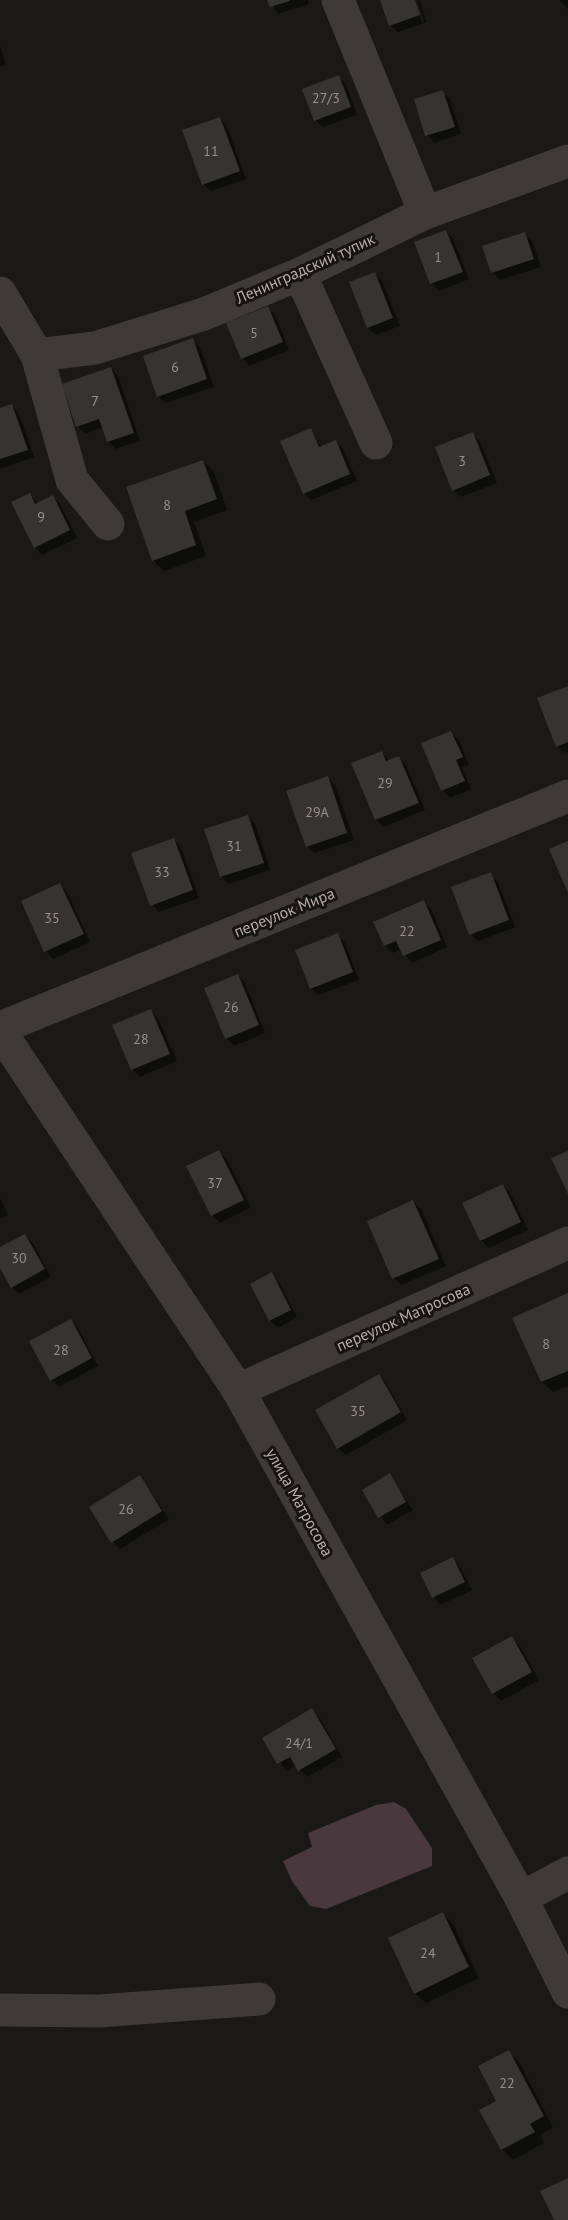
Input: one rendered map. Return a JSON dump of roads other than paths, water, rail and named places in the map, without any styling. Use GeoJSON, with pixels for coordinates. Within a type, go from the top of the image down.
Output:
{"type":"FeatureCollection","features":[{"type":"Feature","properties":{"kind":"street"},"geometry":{"type":"LineString","coordinates":[[338,0],[425,213]]}},
{"type":"Feature","properties":{"kind":"street","name":"Ленинградский тупик"},"geometry":{"type":"LineString","coordinates":[[37,355],[95,348],[204,314],[300,274],[425,213],[568,161]]}},
{"type":"Feature","properties":{"kind":"street"},"geometry":{"type":"LineString","coordinates":[[300,274],[376,443]]}},
{"type":"Feature","properties":{"kind":"street"},"geometry":{"type":"LineString","coordinates":[[0,293],[37,355],[72,480],[108,524]]}},
{"type":"Feature","properties":{"kind":"street","name":"переулок Мира"},"geometry":{"type":"LineString","coordinates":[[0,1030],[568,796]]}},
{"type":"Feature","properties":{"kind":"street","name":"улица Матросова"},"geometry":{"type":"LineString","coordinates":[[0,1030],[238,1390],[521,1898],[568,1992]]}},
{"type":"Feature","properties":{"kind":"street","name":"переулок Матросова"},"geometry":{"type":"LineString","coordinates":[[238,1390],[568,1243]]}},
{"type":"Feature","properties":{"kind":"street"},"geometry":{"type":"LineString","coordinates":[[521,1898],[568,1873]]}},
{"type":"Feature","properties":{"kind":"street"},"geometry":{"type":"LineString","coordinates":[[0,2010],[99,2011],[259,1999]]}}]}
